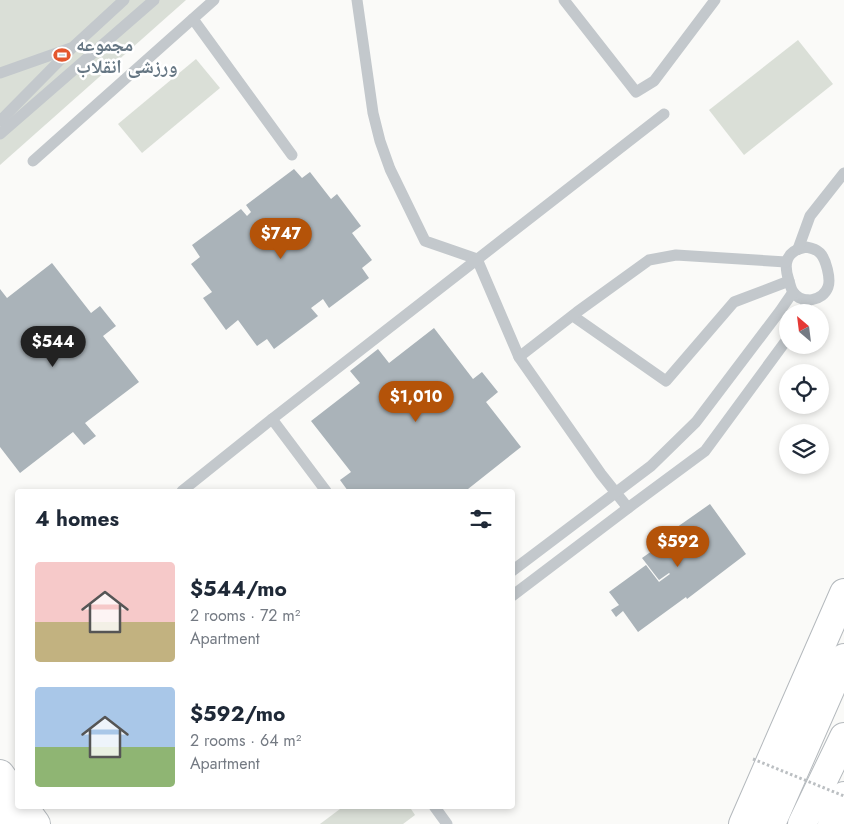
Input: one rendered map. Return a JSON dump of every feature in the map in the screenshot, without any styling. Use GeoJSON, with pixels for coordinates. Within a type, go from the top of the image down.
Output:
{"type":"FeatureCollection","features":[{"type":"Feature","properties":{"kind":"main road"},"geometry":{"type":"LineString","coordinates":[[743,824],[844,593]]}},
{"type":"Feature","properties":{"kind":"main road"},"geometry":{"type":"LineString","coordinates":[[771,824],[844,658]]}},
{"type":"Feature","properties":{"kind":"main road"},"geometry":{"type":"LineString","coordinates":[[802,824],[844,737]]}},
{"type":"Feature","properties":{"kind":"main road"},"geometry":{"type":"LineString","coordinates":[[0,774],[15,795]]}},
{"type":"Feature","properties":{"kind":"main road"},"geometry":{"type":"LineString","coordinates":[[832,824],[844,796]]}},
{"type":"Feature","properties":{"kind":"main road"},"geometry":{"type":"LineString","coordinates":[[0,807],[11,824]]}},
{"type":"Feature","properties":{"kind":"main road"},"geometry":{"type":"LineString","coordinates":[[25,809],[36,824]]}},
{"type":"Feature","properties":{"kind":"lane"},"geometry":{"type":"LineString","coordinates":[[0,121],[74,46],[124,0]]}},
{"type":"Feature","properties":{"kind":"lane"},"geometry":{"type":"LineString","coordinates":[[0,134],[154,0]]}},
{"type":"Feature","properties":{"kind":"lane"},"geometry":{"type":"LineString","coordinates":[[33,161],[214,0]]}},
{"type":"Feature","properties":{"kind":"lane"},"geometry":{"type":"LineString","coordinates":[[357,0],[373,113],[380,141],[390,168],[425,241],[477,259],[519,357],[628,508]]}},
{"type":"Feature","properties":{"kind":"lane"},"geometry":{"type":"LineString","coordinates":[[564,0],[636,92],[654,81],[715,0]]}},
{"type":"Feature","properties":{"kind":"lane"},"geometry":{"type":"LineString","coordinates":[[193,19],[292,155]]}},
{"type":"Feature","properties":{"kind":"lane"},"geometry":{"type":"LineString","coordinates":[[0,73],[74,46]]}},
{"type":"Feature","properties":{"kind":"lane"},"geometry":{"type":"LineString","coordinates":[[184,489],[664,114]]}},
{"type":"Feature","properties":{"kind":"lane"},"geometry":{"type":"LineString","coordinates":[[798,249],[810,216],[844,173]]}},
{"type":"Feature","properties":{"kind":"lane"},"geometry":{"type":"LineString","coordinates":[[806,247],[815,249],[822,255],[829,276],[829,285],[825,293],[817,298],[808,300],[800,298],[791,286],[786,271],[786,262],[790,254],[798,249],[806,247]]}},
{"type":"Feature","properties":{"kind":"lane"},"geometry":{"type":"LineString","coordinates":[[519,357],[649,260],[676,255],[786,262]]}},
{"type":"Feature","properties":{"kind":"lane"},"geometry":{"type":"LineString","coordinates":[[573,316],[666,381],[734,302],[791,286]]}},
{"type":"Feature","properties":{"kind":"lane"},"geometry":{"type":"LineString","coordinates":[[515,569],[651,466],[696,422],[780,311],[791,286]]}},
{"type":"Feature","properties":{"kind":"lane"},"geometry":{"type":"LineString","coordinates":[[806,304],[808,300]]}},
{"type":"Feature","properties":{"kind":"lane"},"geometry":{"type":"LineString","coordinates":[[515,594],[705,451],[779,350]]}},
{"type":"Feature","properties":{"kind":"lane"},"geometry":{"type":"LineString","coordinates":[[272,419],[324,489]]}},
{"type":"Feature","properties":{"kind":"lane"},"geometry":{"type":"LineString","coordinates":[[436,809],[447,824]]}},
{"type":"Feature","properties":{"kind":"path"},"geometry":{"type":"LineString","coordinates":[[753,759],[844,796]]}},
{"type":"Feature","properties":{"kind":"shaded area","name":"مجموعه ورزشی انقلاب"},"geometry":{"type":"Polygon","coordinates":[[[0,0],[186,0],[0,165],[0,0]]]}},
{"type":"Feature","properties":{"kind":"shaded area"},"geometry":{"type":"Polygon","coordinates":[[[798,40],[833,84],[744,155],[709,110],[798,40]]]}},
{"type":"Feature","properties":{"kind":"shaded area"},"geometry":{"type":"Polygon","coordinates":[[[196,59],[220,88],[142,153],[118,124],[196,59]]]}},
{"type":"Feature","properties":{"kind":"shaded area"},"geometry":{"type":"Polygon","coordinates":[[[340,809],[411,809],[415,815],[403,824],[320,824],[340,809]]]}},
{"type":"Feature","properties":{"kind":"building"},"geometry":{"type":"Polygon","coordinates":[[[294,169],[302,178],[310,172],[331,199],[337,194],[361,226],[352,233],[372,260],[362,268],[369,278],[329,308],[323,299],[311,308],[318,316],[274,349],[267,339],[257,346],[238,320],[226,330],[203,298],[212,292],[191,264],[200,257],[192,245],[241,209],[247,216],[251,212],[246,205],[294,169]]]}},
{"type":"Feature","properties":{"kind":"building"},"geometry":{"type":"Polygon","coordinates":[[[52,263],[91,313],[100,306],[116,326],[103,336],[139,382],[85,423],[96,436],[84,445],[73,432],[20,473],[0,447],[0,289],[7,298],[52,263]]]}},
{"type":"Feature","properties":{"kind":"building"},"geometry":{"type":"Polygon","coordinates":[[[434,328],[473,379],[482,372],[498,392],[486,402],[521,447],[468,489],[347,489],[340,480],[351,472],[311,421],[360,383],[350,371],[378,349],[389,363],[434,328]]]}},
{"type":"Feature","properties":{"kind":"building"},"geometry":{"type":"Polygon","coordinates":[[[710,504],[746,554],[687,599],[686,597],[638,632],[623,611],[616,617],[611,610],[619,605],[609,592],[646,565],[659,582],[670,574],[659,580],[642,558],[666,541],[663,537],[710,504]]]}},
{"type":"Feature","properties":{"kind":"place","name":"مجموعه ورزشی انقلاب"},"geometry":{"type":"Point","coordinates":[62,55]}}]}
